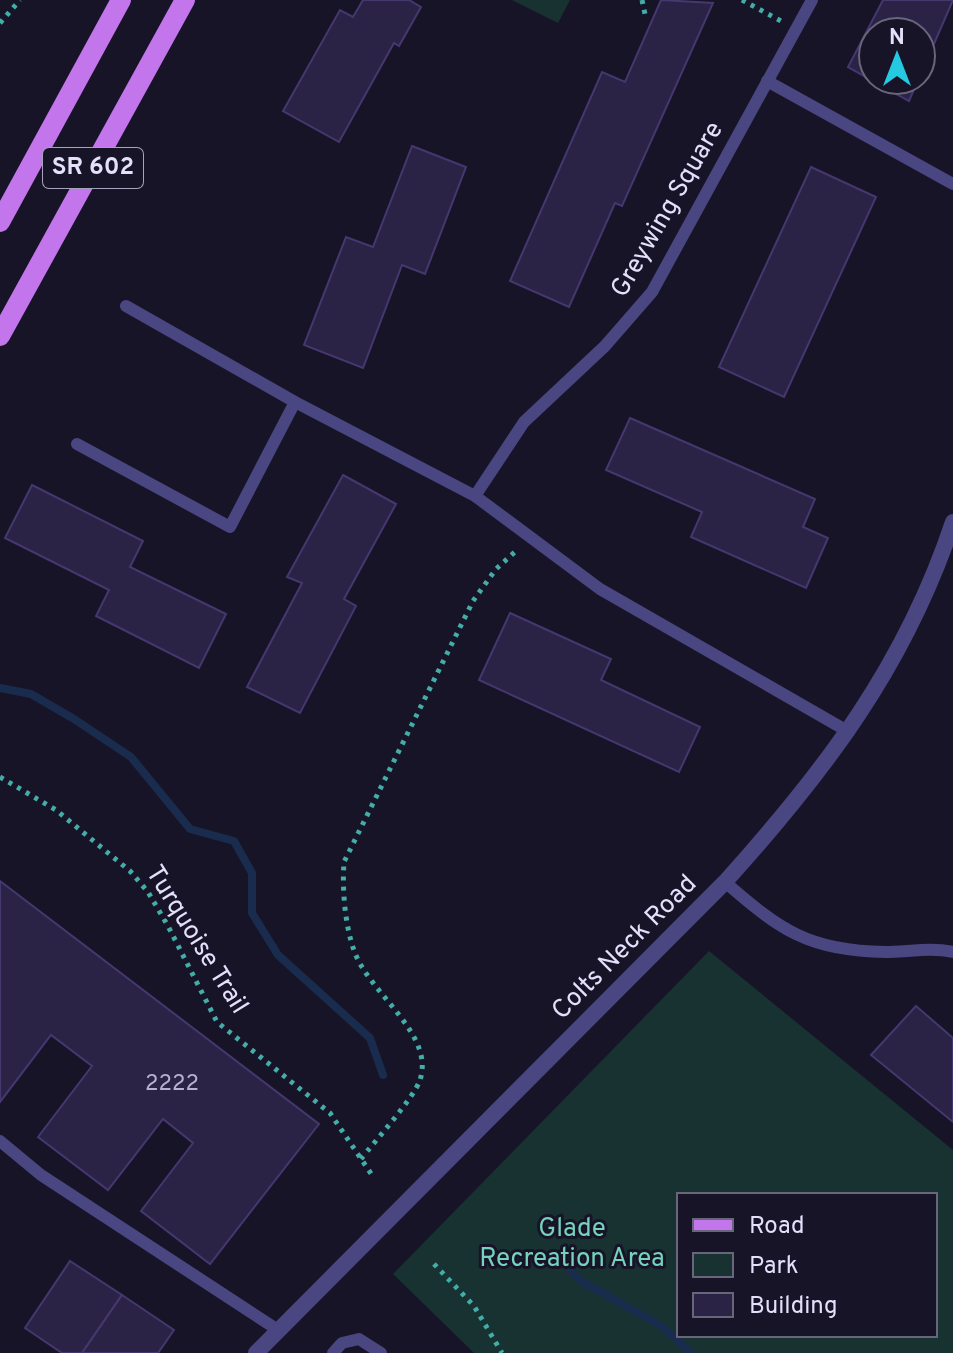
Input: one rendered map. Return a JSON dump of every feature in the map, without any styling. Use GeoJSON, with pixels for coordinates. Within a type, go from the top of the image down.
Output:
{"type":"FeatureCollection","features":[{"type":"Feature","properties":{"kind":"main road","name":"SR 602"},"geometry":{"type":"LineString","coordinates":[[0,222],[121,0]]}},
{"type":"Feature","properties":{"kind":"main road","name":"SR 602"},"geometry":{"type":"LineString","coordinates":[[0,336],[185,0]]}},
{"type":"Feature","properties":{"kind":"street","name":"Colts Neck Road"},"geometry":{"type":"LineString","coordinates":[[256,1353],[725,882],[785,816],[849,732],[904,640],[953,522]]}},
{"type":"Feature","properties":{"kind":"lane","name":"Greywing Square"},"geometry":{"type":"LineString","coordinates":[[475,496],[524,422],[605,346],[652,292],[812,0]]}},
{"type":"Feature","properties":{"kind":"lane"},"geometry":{"type":"LineString","coordinates":[[767,81],[953,184]]}},
{"type":"Feature","properties":{"kind":"lane"},"geometry":{"type":"LineString","coordinates":[[126,306],[295,402],[475,496],[600,589],[849,732]]}},
{"type":"Feature","properties":{"kind":"lane"},"geometry":{"type":"LineString","coordinates":[[77,444],[230,527],[295,402]]}},
{"type":"Feature","properties":{"kind":"lane"},"geometry":{"type":"LineString","coordinates":[[725,882],[762,915],[803,940],[855,951],[953,952]]}},
{"type":"Feature","properties":{"kind":"lane"},"geometry":{"type":"LineString","coordinates":[[0,1141],[41,1175],[278,1330]]}},
{"type":"Feature","properties":{"kind":"lane"},"geometry":{"type":"LineString","coordinates":[[333,1353],[342,1343],[359,1339],[381,1353]]}},
{"type":"Feature","properties":{"kind":"path"},"geometry":{"type":"LineString","coordinates":[[0,23],[20,0]]}},
{"type":"Feature","properties":{"kind":"path"},"geometry":{"type":"LineString","coordinates":[[642,0],[645,14]]}},
{"type":"Feature","properties":{"kind":"path"},"geometry":{"type":"LineString","coordinates":[[742,0],[796,30]]}},
{"type":"Feature","properties":{"kind":"path"},"geometry":{"type":"LineString","coordinates":[[361,1159],[417,1088],[422,1060],[418,1042],[372,982],[354,952],[344,862],[473,601],[496,569],[533,540]]}},
{"type":"Feature","properties":{"kind":"path","name":"Turquoise Trail"},"geometry":{"type":"LineString","coordinates":[[0,777],[31,792],[74,823],[130,871],[161,915],[217,1022],[330,1113],[374,1178]]}},
{"type":"Feature","properties":{"kind":"path"},"geometry":{"type":"LineString","coordinates":[[434,1264],[474,1306],[502,1353]]}},
{"type":"Feature","properties":{"kind":"green space"},"geometry":{"type":"Polygon","coordinates":[[[512,0],[570,0],[558,23],[512,0]]]}},
{"type":"Feature","properties":{"kind":"green space","name":"Glade Recreation Area"},"geometry":{"type":"Polygon","coordinates":[[[709,951],[953,1150],[953,1353],[474,1353],[393,1274],[709,951]]]}},
{"type":"Feature","properties":{"kind":"building"},"geometry":{"type":"Polygon","coordinates":[[[363,0],[409,0],[421,7],[399,46],[394,43],[339,142],[283,111],[340,10],[353,17],[363,0]]]}},
{"type":"Feature","properties":{"kind":"building"},"geometry":{"type":"Polygon","coordinates":[[[661,0],[713,3],[622,206],[615,203],[569,307],[510,281],[602,72],[625,82],[661,0]]]}},
{"type":"Feature","properties":{"kind":"building"},"geometry":{"type":"Polygon","coordinates":[[[883,0],[953,0],[937,37],[937,16],[875,16],[883,0]]]}},
{"type":"Feature","properties":{"kind":"building"},"geometry":{"type":"Polygon","coordinates":[[[857,50],[857,72],[848,67],[857,50]]]}},
{"type":"Feature","properties":{"kind":"building"},"geometry":{"type":"Polygon","coordinates":[[[412,146],[466,167],[425,274],[402,265],[363,368],[304,345],[346,237],[373,247],[412,146]]]}},
{"type":"Feature","properties":{"kind":"building"},"geometry":{"type":"Polygon","coordinates":[[[811,167],[876,197],[784,397],[719,367],[811,167]]]}},
{"type":"Feature","properties":{"kind":"building"},"geometry":{"type":"Polygon","coordinates":[[[630,418],[815,499],[803,527],[828,538],[806,588],[691,537],[702,512],[606,470],[630,418]]]}},
{"type":"Feature","properties":{"kind":"building"},"geometry":{"type":"Polygon","coordinates":[[[343,475],[396,504],[344,599],[356,606],[300,713],[247,687],[302,583],[287,577],[343,475]]]}},
{"type":"Feature","properties":{"kind":"building"},"geometry":{"type":"Polygon","coordinates":[[[32,485],[143,541],[130,567],[226,614],[199,668],[96,616],[109,590],[5,538],[32,485]]]}},
{"type":"Feature","properties":{"kind":"building"},"geometry":{"type":"Polygon","coordinates":[[[510,613],[611,659],[601,680],[700,727],[679,772],[479,680],[510,613]]]}},
{"type":"Feature","properties":{"kind":"building"},"geometry":{"type":"Polygon","coordinates":[[[0,881],[319,1124],[210,1264],[141,1211],[193,1143],[163,1119],[108,1190],[38,1137],[92,1066],[51,1035],[0,1102],[0,881]]]}},
{"type":"Feature","properties":{"kind":"building"},"geometry":{"type":"Polygon","coordinates":[[[916,1006],[953,1038],[953,1122],[871,1055],[916,1006]]]}},
{"type":"Feature","properties":{"kind":"building"},"geometry":{"type":"Polygon","coordinates":[[[70,1261],[122,1295],[82,1353],[62,1353],[25,1328],[70,1261]]]}},
{"type":"Feature","properties":{"kind":"building"},"geometry":{"type":"Polygon","coordinates":[[[122,1295],[174,1330],[158,1353],[82,1353],[122,1295]]]}},
{"type":"Feature","properties":{"kind":"waterway"},"geometry":{"type":"LineString","coordinates":[[0,688],[31,694],[74,719],[131,757],[190,829],[234,841],[252,873],[252,913],[278,955],[370,1038],[383,1075]]}},
{"type":"Feature","properties":{"kind":"waterway"},"geometry":{"type":"LineString","coordinates":[[568,1268],[581,1281],[663,1327],[691,1353]]}}]}
